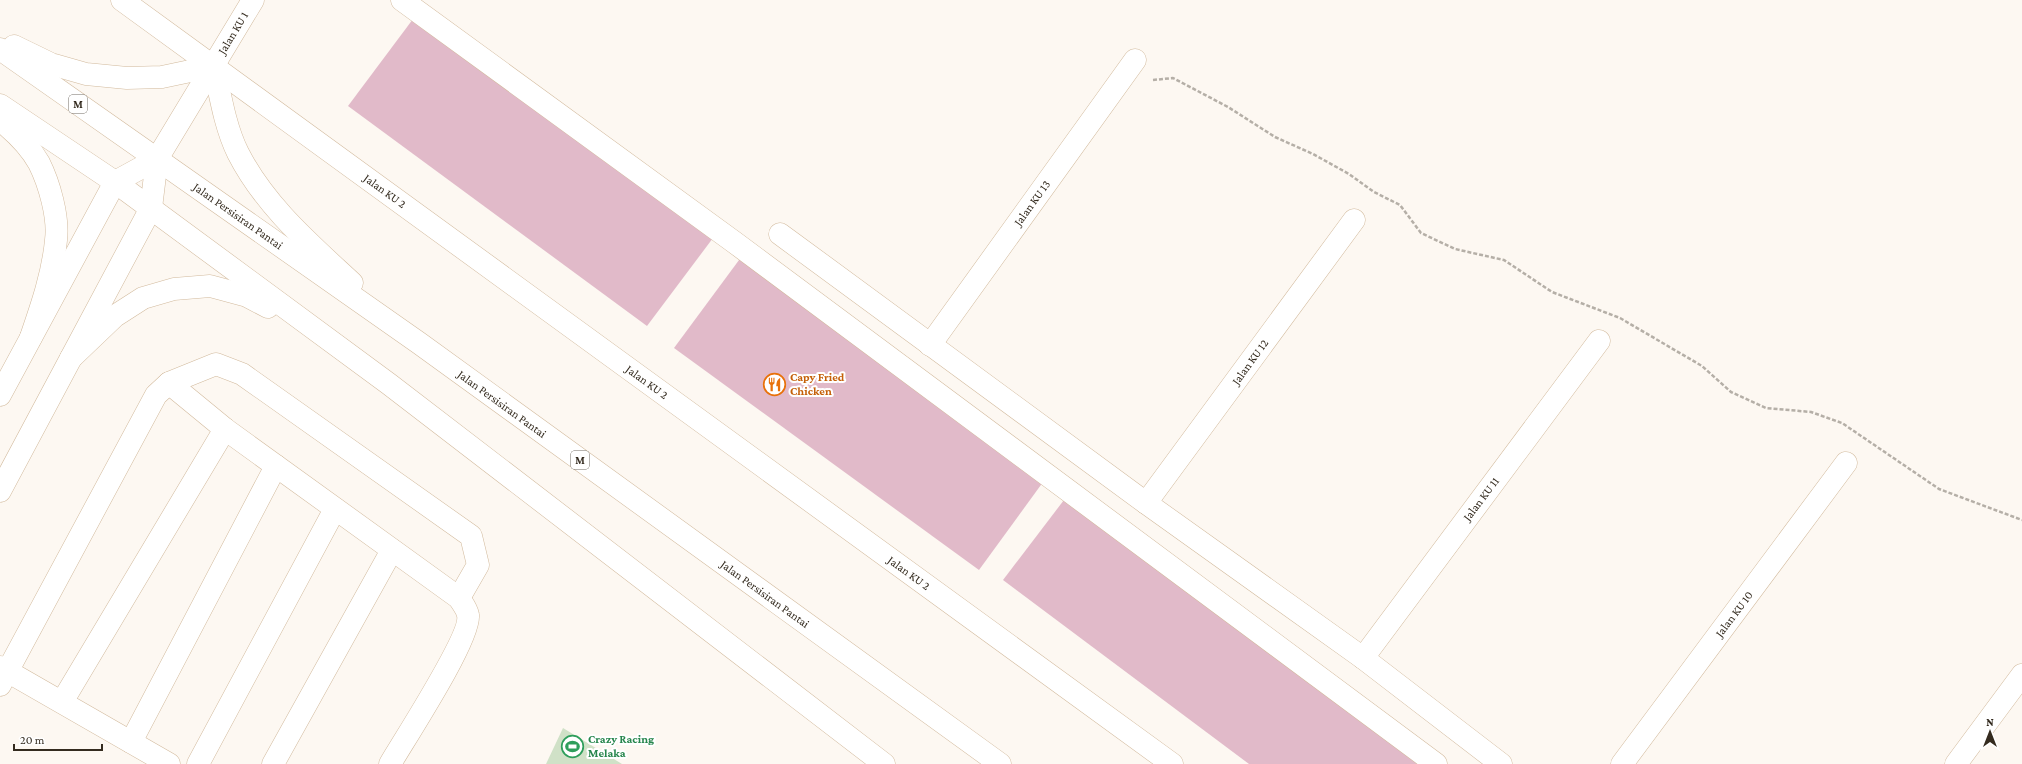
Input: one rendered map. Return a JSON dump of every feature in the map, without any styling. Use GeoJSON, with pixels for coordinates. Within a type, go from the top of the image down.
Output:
{"type":"FeatureCollection","features":[{"type":"Feature","properties":{"kind":"street","name":"Jalan KU 2"},"geometry":{"type":"LineString","coordinates":[[122,0],[1172,764]]}},
{"type":"Feature","properties":{"kind":"street","name":"Jalan KU 1"},"geometry":{"type":"LineString","coordinates":[[157,160],[253,0]]}},
{"type":"Feature","properties":{"kind":"street"},"geometry":{"type":"LineString","coordinates":[[402,0],[423,7],[734,242],[1436,764]]}},
{"type":"Feature","properties":{"kind":"street"},"geometry":{"type":"LineString","coordinates":[[0,39],[51,64],[86,74],[127,78],[162,77],[214,66],[224,112],[238,152],[257,187],[291,225],[419,343]]}},
{"type":"Feature","properties":{"kind":"street","name":"Jalan Persisiran Pantai"},"geometry":{"type":"LineString","coordinates":[[0,49],[419,343],[1000,764]]}},
{"type":"Feature","properties":{"kind":"street","name":"Jalan KU 13"},"geometry":{"type":"LineString","coordinates":[[930,345],[1135,60]]}},
{"type":"Feature","properties":{"kind":"street"},"geometry":{"type":"LineString","coordinates":[[0,104],[115,182],[389,384],[884,764]]}},
{"type":"Feature","properties":{"kind":"street"},"geometry":{"type":"LineString","coordinates":[[0,120],[13,131],[38,162],[53,201],[57,238],[43,300],[31,337]]}},
{"type":"Feature","properties":{"kind":"street"},"geometry":{"type":"LineString","coordinates":[[0,394],[115,182],[157,160]]}},
{"type":"Feature","properties":{"kind":"street"},"geometry":{"type":"LineString","coordinates":[[0,491],[151,208],[157,160]]}},
{"type":"Feature","properties":{"kind":"street","name":"Jalan KU 12"},"geometry":{"type":"LineString","coordinates":[[1146,503],[1354,220]]}},
{"type":"Feature","properties":{"kind":"street"},"geometry":{"type":"LineString","coordinates":[[780,234],[1146,503],[1363,658],[1501,764]]}},
{"type":"Feature","properties":{"kind":"street"},"geometry":{"type":"LineString","coordinates":[[71,358],[115,316],[143,298],[174,289],[210,286],[246,296],[260,303],[285,317],[389,384]]}},
{"type":"Feature","properties":{"kind":"street","name":"Jalan KU 11"},"geometry":{"type":"LineString","coordinates":[[1363,658],[1599,341]]}},
{"type":"Feature","properties":{"kind":"street"},"geometry":{"type":"LineString","coordinates":[[169,764],[62,702],[3,675],[156,395],[168,383],[216,364],[242,374],[471,536],[478,565],[459,598]]}},
{"type":"Feature","properties":{"kind":"street"},"geometry":{"type":"LineString","coordinates":[[168,383],[225,429],[459,598],[468,615],[466,627],[452,660],[390,764]]}},
{"type":"Feature","properties":{"kind":"street"},"geometry":{"type":"LineString","coordinates":[[62,702],[225,429]]}},
{"type":"Feature","properties":{"kind":"street","name":"Jalan KU 10"},"geometry":{"type":"LineString","coordinates":[[1622,764],[1846,463]]}},
{"type":"Feature","properties":{"kind":"street"},"geometry":{"type":"LineString","coordinates":[[131,742],[276,466]]}},
{"type":"Feature","properties":{"kind":"street"},"geometry":{"type":"LineString","coordinates":[[198,764],[335,509]]}},
{"type":"Feature","properties":{"kind":"street"},"geometry":{"type":"LineString","coordinates":[[273,764],[392,550]]}},
{"type":"Feature","properties":{"kind":"street"},"geometry":{"type":"LineString","coordinates":[[1956,764],[2022,675]]}},
{"type":"Feature","properties":{"kind":"path"},"geometry":{"type":"LineString","coordinates":[[1117,85],[1173,78],[1228,107],[1275,137],[1313,154],[1349,174],[1374,192],[1400,205],[1421,233],[1455,249],[1504,260],[1552,292],[1620,318],[1702,366],[1731,392],[1766,408],[1811,412],[1842,423],[1939,489],[2022,520]]}},
{"type":"Feature","properties":{"kind":"green space","name":"Crazy Racing Melaka"},"geometry":{"type":"Polygon","coordinates":[[[563,728],[622,764],[546,764],[563,728]]]}},
{"type":"Feature","properties":{"kind":"building"},"geometry":{"type":"Polygon","coordinates":[[[416,15],[716,234],[647,326],[348,106],[416,15]]]}},
{"type":"Feature","properties":{"kind":"building"},"geometry":{"type":"Polygon","coordinates":[[[742,256],[1046,478],[979,570],[674,348],[742,256]]]}},
{"type":"Feature","properties":{"kind":"building"},"geometry":{"type":"Polygon","coordinates":[[[1067,496],[1426,764],[1249,764],[1003,580],[1067,496]]]}},
{"type":"Feature","properties":{"kind":"place","name":"Capy Fried Chicken"},"geometry":{"type":"Point","coordinates":[775,384]}},
{"type":"Feature","properties":{"kind":"place","name":"Crazy Racing Melaka"},"geometry":{"type":"Point","coordinates":[573,746]}}]}
